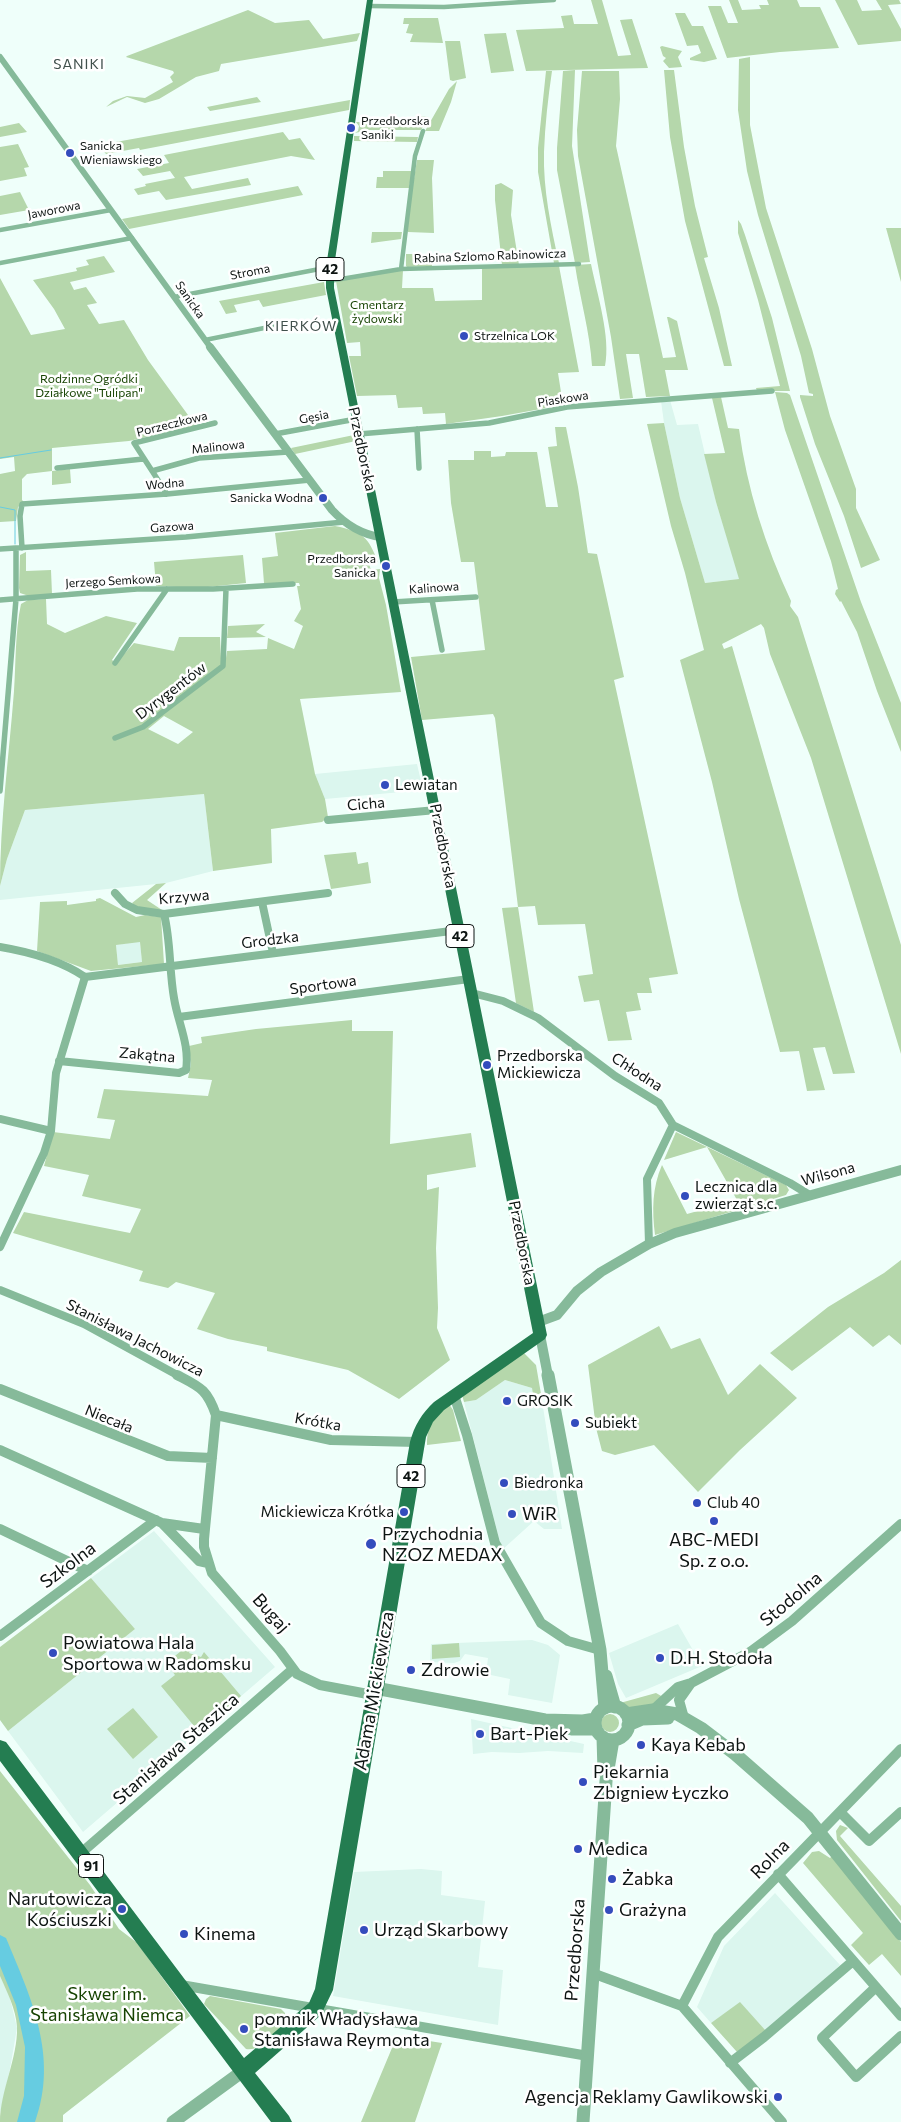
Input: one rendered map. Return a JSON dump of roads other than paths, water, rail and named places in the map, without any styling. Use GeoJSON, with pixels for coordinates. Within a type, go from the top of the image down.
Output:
{"type":"FeatureCollection","features":[{"type":"Feature","properties":{"kind":"main road","name":"Przedborska"},"geometry":{"type":"LineString","coordinates":[[370,3],[329,281],[539,1328]]}},
{"type":"Feature","properties":{"kind":"main road","name":"Adama Mickiewicza"},"geometry":{"type":"LineString","coordinates":[[243,2071],[315,2009],[324,1990],[416,1442],[425,1421],[431,1413],[539,1328]]}},
{"type":"Feature","properties":{"kind":"main road","name":"91"},"geometry":{"type":"LineString","coordinates":[[0,1748],[81,1853],[243,2071]]}},
{"type":"Feature","properties":{"kind":"main road"},"geometry":{"type":"LineString","coordinates":[[243,2071],[270,2108],[283,2122]]}},
{"type":"Feature","properties":{"kind":"street"},"geometry":{"type":"LineString","coordinates":[[370,3],[444,7],[554,0]]}},
{"type":"Feature","properties":{"kind":"street","name":"Sanicka"},"geometry":{"type":"LineString","coordinates":[[1,59],[205,340],[332,510],[344,522],[371,536],[380,537]]}},
{"type":"Feature","properties":{"kind":"street"},"geometry":{"type":"LineString","coordinates":[[401,269],[415,156],[423,131]]}},
{"type":"Feature","properties":{"kind":"street","name":"Jaworowa"},"geometry":{"type":"LineString","coordinates":[[0,230],[111,210]]}},
{"type":"Feature","properties":{"kind":"street"},"geometry":{"type":"LineString","coordinates":[[0,263],[132,238]]}},
{"type":"Feature","properties":{"kind":"street","name":"Rabina Szlomo Rabinowicza"},"geometry":{"type":"LineString","coordinates":[[329,281],[401,269],[579,264]]}},
{"type":"Feature","properties":{"kind":"street","name":"Stroma"},"geometry":{"type":"LineString","coordinates":[[174,297],[330,267]]}},
{"type":"Feature","properties":{"kind":"street"},"geometry":{"type":"LineString","coordinates":[[205,340],[279,325]]}},
{"type":"Feature","properties":{"kind":"street","name":"Piaskowa"},"geometry":{"type":"LineString","coordinates":[[359,434],[489,423],[566,407],[772,391]]}},
{"type":"Feature","properties":{"kind":"street","name":"Gęsia"},"geometry":{"type":"LineString","coordinates":[[275,434],[356,419]]}},
{"type":"Feature","properties":{"kind":"street","name":"Porzeczkowa"},"geometry":{"type":"LineString","coordinates":[[167,494],[134,443],[215,423]]}},
{"type":"Feature","properties":{"kind":"street"},"geometry":{"type":"LineString","coordinates":[[418,429],[419,468]]}},
{"type":"Feature","properties":{"kind":"street","name":"Malinowa"},"geometry":{"type":"LineString","coordinates":[[152,471],[199,458],[288,452]]}},
{"type":"Feature","properties":{"kind":"street"},"geometry":{"type":"LineString","coordinates":[[57,468],[143,459]]}},
{"type":"Feature","properties":{"kind":"street","name":"Wodna"},"geometry":{"type":"LineString","coordinates":[[19,548],[22,504],[167,494],[310,480]]}},
{"type":"Feature","properties":{"kind":"street","name":"Gazowa"},"geometry":{"type":"LineString","coordinates":[[0,550],[186,537],[344,522]]}},
{"type":"Feature","properties":{"kind":"street"},"geometry":{"type":"LineString","coordinates":[[0,791],[19,548]]}},
{"type":"Feature","properties":{"kind":"street","name":"Jerzego Semkowa"},"geometry":{"type":"LineString","coordinates":[[16,599],[137,589],[226,588],[293,584]]}},
{"type":"Feature","properties":{"kind":"street","name":"Dyrygentów"},"geometry":{"type":"LineString","coordinates":[[115,738],[143,727],[223,666],[226,588]]}},
{"type":"Feature","properties":{"kind":"street"},"geometry":{"type":"LineString","coordinates":[[114,663],[166,589]]}},
{"type":"Feature","properties":{"kind":"street","name":"Kalinowa"},"geometry":{"type":"LineString","coordinates":[[393,602],[476,596]]}},
{"type":"Feature","properties":{"kind":"street"},"geometry":{"type":"LineString","coordinates":[[0,600],[16,599]]}},
{"type":"Feature","properties":{"kind":"street"},"geometry":{"type":"LineString","coordinates":[[432,600],[442,650]]}},
{"type":"Feature","properties":{"kind":"street","name":"Cicha"},"geometry":{"type":"LineString","coordinates":[[328,820],[436,810]]}},
{"type":"Feature","properties":{"kind":"street","name":"Krzywa"},"geometry":{"type":"LineString","coordinates":[[115,893],[129,908],[140,912],[164,914],[328,893]]}},
{"type":"Feature","properties":{"kind":"street"},"geometry":{"type":"LineString","coordinates":[[262,902],[273,953]]}},
{"type":"Feature","properties":{"kind":"street","name":"Zakątna"},"geometry":{"type":"LineString","coordinates":[[59,1061],[184,1072],[187,1065],[171,966],[168,927],[164,914]]}},
{"type":"Feature","properties":{"kind":"street","name":"Grodzka"},"geometry":{"type":"LineString","coordinates":[[85,977],[459,930]]}},
{"type":"Feature","properties":{"kind":"street"},"geometry":{"type":"LineString","coordinates":[[0,947],[52,962],[85,977],[56,1073],[51,1131],[44,1153],[0,1247]]}},
{"type":"Feature","properties":{"kind":"street","name":"Sportowa"},"geometry":{"type":"LineString","coordinates":[[179,1017],[469,980]]}},
{"type":"Feature","properties":{"kind":"street","name":"Chłodna"},"geometry":{"type":"LineString","coordinates":[[472,993],[503,1001],[538,1018],[615,1076],[659,1103],[673,1125]]}},
{"type":"Feature","properties":{"kind":"street"},"geometry":{"type":"LineString","coordinates":[[0,1119],[51,1131]]}},
{"type":"Feature","properties":{"kind":"street"},"geometry":{"type":"LineString","coordinates":[[649,1244],[647,1179],[673,1125],[790,1183],[808,1194]]}},
{"type":"Feature","properties":{"kind":"street","name":"Wilsona"},"geometry":{"type":"LineString","coordinates":[[539,1328],[557,1315],[590,1280],[649,1244],[675,1233],[808,1194],[901,1170]]}},
{"type":"Feature","properties":{"kind":"street","name":"Stanisława Jachowicza"},"geometry":{"type":"LineString","coordinates":[[0,1290],[84,1324],[193,1383],[207,1394],[215,1408],[216,1415]]}},
{"type":"Feature","properties":{"kind":"street","name":"Przedborska"},"geometry":{"type":"LineString","coordinates":[[539,1328],[610,1707]]}},
{"type":"Feature","properties":{"kind":"street","name":"Niecała"},"geometry":{"type":"LineString","coordinates":[[0,1389],[168,1456],[212,1458]]}},
{"type":"Feature","properties":{"kind":"street"},"geometry":{"type":"LineString","coordinates":[[454,1395],[467,1435],[491,1534],[507,1565],[541,1623],[549,1630],[600,1655]]}},
{"type":"Feature","properties":{"kind":"street"},"geometry":{"type":"LineString","coordinates":[[208,1563],[204,1547],[204,1529],[216,1415]]}},
{"type":"Feature","properties":{"kind":"street","name":"Krótka"},"geometry":{"type":"LineString","coordinates":[[216,1415],[330,1440],[416,1442]]}},
{"type":"Feature","properties":{"kind":"street","name":"Bugaj"},"geometry":{"type":"LineString","coordinates":[[0,1450],[159,1522],[187,1528],[204,1529]]}},
{"type":"Feature","properties":{"kind":"street","name":"Bugaj"},"geometry":{"type":"LineString","coordinates":[[159,1522],[199,1561],[208,1563],[221,1585],[280,1651],[293,1669],[303,1678],[320,1685],[374,1691],[545,1720],[563,1727],[602,1731]]}},
{"type":"Feature","properties":{"kind":"street","name":"Szkolna"},"geometry":{"type":"LineString","coordinates":[[0,1636],[88,1571],[159,1522]]}},
{"type":"Feature","properties":{"kind":"street","name":"Stodolna"},"geometry":{"type":"LineString","coordinates":[[653,1710],[672,1692],[750,1652],[792,1621],[901,1524]]}},
{"type":"Feature","properties":{"kind":"street"},"geometry":{"type":"LineString","coordinates":[[0,1529],[88,1571]]}},
{"type":"Feature","properties":{"kind":"street","name":"Stanisława Staszica"},"geometry":{"type":"LineString","coordinates":[[81,1853],[293,1669]]}},
{"type":"Feature","properties":{"kind":"street"},"geometry":{"type":"LineString","coordinates":[[684,1718],[679,1700],[691,1683]]}},
{"type":"Feature","properties":{"kind":"street"},"geometry":{"type":"LineString","coordinates":[[627,1720],[625,1734],[602,1731],[597,1714],[610,1707],[627,1720],[684,1718]]}},
{"type":"Feature","properties":{"kind":"street"},"geometry":{"type":"LineString","coordinates":[[627,1720],[653,1710],[671,1712],[701,1728],[795,1805],[820,1831],[901,1934]]}},
{"type":"Feature","properties":{"kind":"street","name":"Przedborska"},"geometry":{"type":"LineString","coordinates":[[583,2122],[606,1782],[602,1731]]}},
{"type":"Feature","properties":{"kind":"street","name":"Rolna"},"geometry":{"type":"LineString","coordinates":[[682,2006],[718,1937],[901,1749]]}},
{"type":"Feature","properties":{"kind":"street"},"geometry":{"type":"LineString","coordinates":[[840,1812],[869,1841],[901,1812]]}},
{"type":"Feature","properties":{"kind":"street"},"geometry":{"type":"LineString","coordinates":[[778,1874],[901,2016]]}},
{"type":"Feature","properties":{"kind":"street"},"geometry":{"type":"LineString","coordinates":[[730,2063],[764,2037],[853,1961]]}},
{"type":"Feature","properties":{"kind":"street"},"geometry":{"type":"LineString","coordinates":[[592,1973],[682,2006],[782,2122]]}},
{"type":"Feature","properties":{"kind":"street"},"geometry":{"type":"LineString","coordinates":[[180,1985],[588,2056]]}},
{"type":"Feature","properties":{"kind":"street"},"geometry":{"type":"LineString","coordinates":[[876,1987],[822,2038],[856,2077],[901,2036]]}},
{"type":"Feature","properties":{"kind":"street"},"geometry":{"type":"LineString","coordinates":[[173,2122],[243,2071]]}},
{"type":"Feature","properties":{"kind":"waterway"},"geometry":{"type":"LineString","coordinates":[[0,458],[51,450]]}},
{"type":"Feature","properties":{"kind":"waterway"},"geometry":{"type":"LineString","coordinates":[[0,507],[15,510],[15,544]]}},
{"type":"Feature","properties":{"kind":"waterway"},"geometry":{"type":"LineString","coordinates":[[0,1944],[22,1997],[32,2032],[35,2080],[26,2122]]}},
{"type":"Feature","properties":{"kind":"place","name":"Przedborska Saniki"},"geometry":{"type":"Point","coordinates":[351,128]}},
{"type":"Feature","properties":{"kind":"place","name":"Sanicka Wieniawskiego"},"geometry":{"type":"Point","coordinates":[70,153]}},
{"type":"Feature","properties":{"kind":"place","name":"Strzelnica LOK"},"geometry":{"type":"Point","coordinates":[464,336]}},
{"type":"Feature","properties":{"kind":"place","name":"Sanicka Wodna"},"geometry":{"type":"Point","coordinates":[323,498]}},
{"type":"Feature","properties":{"kind":"place","name":"Przedborska Sanicka"},"geometry":{"type":"Point","coordinates":[386,566]}},
{"type":"Feature","properties":{"kind":"place","name":"Lewiatan"},"geometry":{"type":"Point","coordinates":[385,785]}},
{"type":"Feature","properties":{"kind":"place","name":"Przedborska Mickiewicza"},"geometry":{"type":"Point","coordinates":[487,1065]}},
{"type":"Feature","properties":{"kind":"place","name":"Lecznica dla zwierząt s.c."},"geometry":{"type":"Point","coordinates":[685,1196]}},
{"type":"Feature","properties":{"kind":"place","name":"GROSIK"},"geometry":{"type":"Point","coordinates":[507,1401]}},
{"type":"Feature","properties":{"kind":"place","name":"Subiekt"},"geometry":{"type":"Point","coordinates":[575,1423]}},
{"type":"Feature","properties":{"kind":"place","name":"Biedronka"},"geometry":{"type":"Point","coordinates":[504,1483]}},
{"type":"Feature","properties":{"kind":"place","name":"Club 40"},"geometry":{"type":"Point","coordinates":[697,1503]}},
{"type":"Feature","properties":{"kind":"place","name":"Mickiewicza Krótka"},"geometry":{"type":"Point","coordinates":[404,1512]}},
{"type":"Feature","properties":{"kind":"place","name":"WiR"},"geometry":{"type":"Point","coordinates":[512,1514]}},
{"type":"Feature","properties":{"kind":"place","name":"ABC-MEDI Sp. z o.o."},"geometry":{"type":"Point","coordinates":[714,1521]}},
{"type":"Feature","properties":{"kind":"place","name":"Przychodnia NZOZ MEDAX"},"geometry":{"type":"Point","coordinates":[371,1544]}},
{"type":"Feature","properties":{"kind":"place","name":"Powiatowa Hala Sportowa w Radomsku"},"geometry":{"type":"Point","coordinates":[53,1653]}},
{"type":"Feature","properties":{"kind":"place","name":"D.H. Stodoła"},"geometry":{"type":"Point","coordinates":[660,1658]}},
{"type":"Feature","properties":{"kind":"place","name":"Zdrowie"},"geometry":{"type":"Point","coordinates":[411,1670]}},
{"type":"Feature","properties":{"kind":"place","name":"Bart-Piek"},"geometry":{"type":"Point","coordinates":[480,1734]}},
{"type":"Feature","properties":{"kind":"place","name":"Kaya Kebab"},"geometry":{"type":"Point","coordinates":[641,1745]}},
{"type":"Feature","properties":{"kind":"place","name":"Piekarnia Zbigniew Łyczko"},"geometry":{"type":"Point","coordinates":[583,1782]}},
{"type":"Feature","properties":{"kind":"place","name":"Medica"},"geometry":{"type":"Point","coordinates":[578,1849]}},
{"type":"Feature","properties":{"kind":"place","name":"Żabka"},"geometry":{"type":"Point","coordinates":[612,1879]}},
{"type":"Feature","properties":{"kind":"place","name":"Narutowicza Kościuszki"},"geometry":{"type":"Point","coordinates":[122,1909]}},
{"type":"Feature","properties":{"kind":"place","name":"Grażyna"},"geometry":{"type":"Point","coordinates":[609,1910]}},
{"type":"Feature","properties":{"kind":"place","name":"Urząd Skarbowy"},"geometry":{"type":"Point","coordinates":[364,1930]}},
{"type":"Feature","properties":{"kind":"place","name":"Kinema"},"geometry":{"type":"Point","coordinates":[184,1934]}},
{"type":"Feature","properties":{"kind":"place","name":"pomnik Władysława Stanisława Reymonta"},"geometry":{"type":"Point","coordinates":[244,2029]}},
{"type":"Feature","properties":{"kind":"place","name":"Agencja Reklamy Gawlikowski"},"geometry":{"type":"Point","coordinates":[778,2097]}},
{"type":"Feature","properties":{"kind":"district","name":"SANIKI"},"geometry":{"type":"Point","coordinates":[79,64]}},
{"type":"Feature","properties":{"kind":"district","name":"KIERKÓW"},"geometry":{"type":"Point","coordinates":[301,326]}},
{"type":"Feature","properties":{"kind":"park label","name":"Cmentarz żydowski"},"geometry":{"type":"Point","coordinates":[377,312]}},
{"type":"Feature","properties":{"kind":"park label","name":"Rodzinne Ogródki Działkowe \"Tulipan\""},"geometry":{"type":"Point","coordinates":[89,386]}},
{"type":"Feature","properties":{"kind":"park label","name":"Skwer im. Stanisława Niemca"},"geometry":{"type":"Point","coordinates":[107,2004]}}]}
